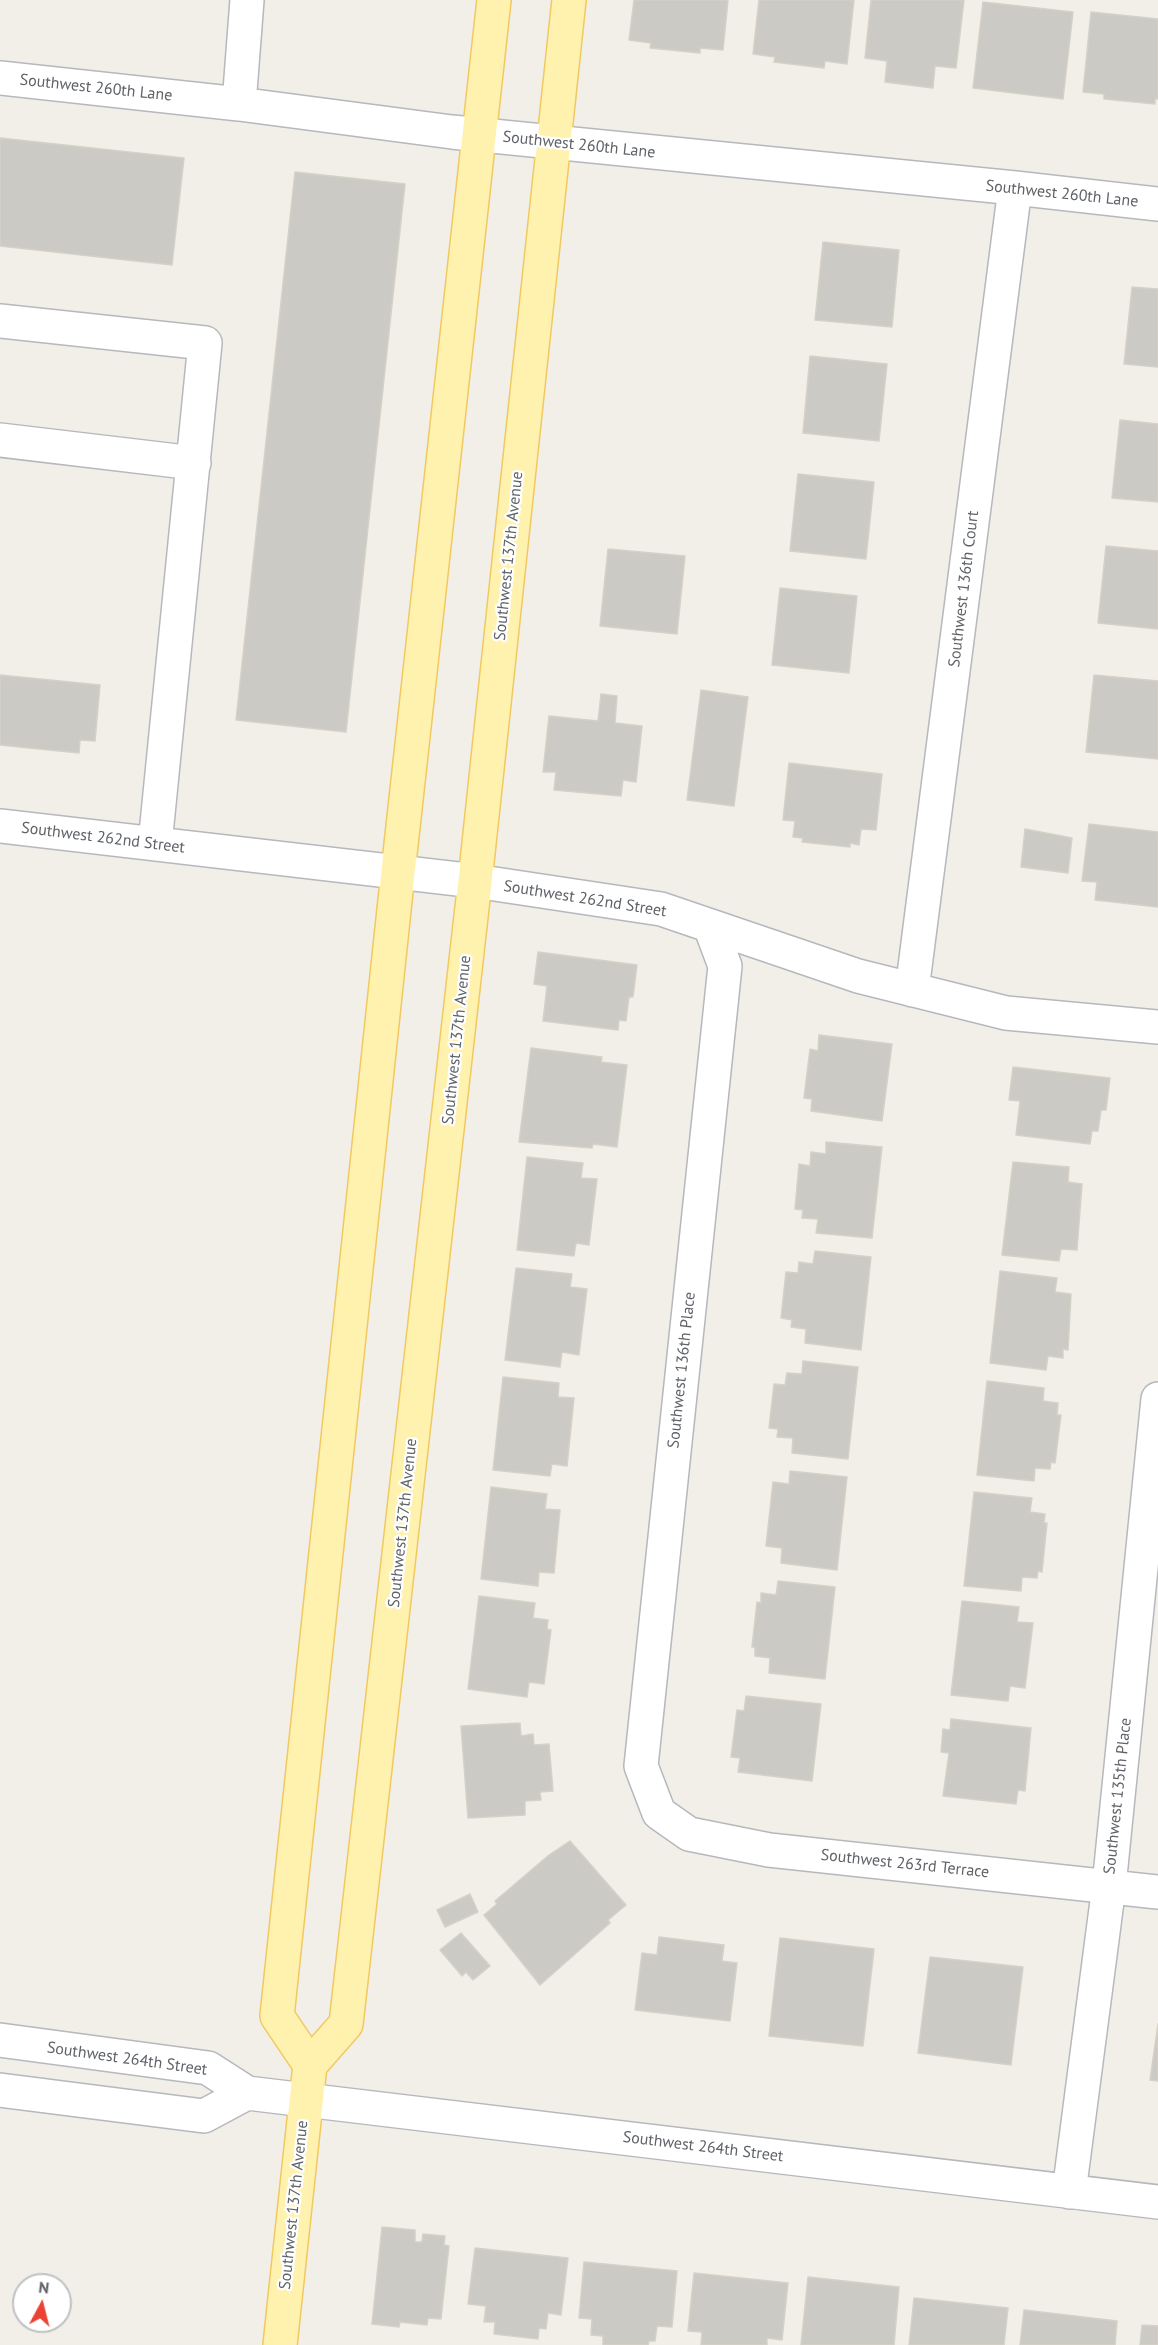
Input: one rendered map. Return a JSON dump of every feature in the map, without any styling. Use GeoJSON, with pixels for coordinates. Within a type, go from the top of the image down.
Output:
{"type":"FeatureCollection","features":[{"type":"Feature","properties":{"kind":"main road"},"geometry":{"type":"LineString","coordinates":[[310,2065],[277,2016],[398,872],[494,0]]}},
{"type":"Feature","properties":{"kind":"main road","name":"Southwest 137th Avenue"},"geometry":{"type":"LineString","coordinates":[[280,2345],[310,2065],[346,2024],[475,881],[569,0]]}},
{"type":"Feature","properties":{"kind":"street"},"geometry":{"type":"LineString","coordinates":[[239,104],[247,0]]}},
{"type":"Feature","properties":{"kind":"street","name":"Southwest 260th Lane"},"geometry":{"type":"LineString","coordinates":[[0,78],[239,104],[479,135],[1158,204]]}},
{"type":"Feature","properties":{"kind":"street","name":"Southwest 136th Court"},"geometry":{"type":"LineString","coordinates":[[912,990],[1015,188]]}},
{"type":"Feature","properties":{"kind":"street"},"geometry":{"type":"LineString","coordinates":[[0,321],[206,343],[155,844]]}},
{"type":"Feature","properties":{"kind":"street"},"geometry":{"type":"LineString","coordinates":[[0,440],[195,463]]}},
{"type":"Feature","properties":{"kind":"street","name":"Southwest 262nd Street"},"geometry":{"type":"LineString","coordinates":[[0,826],[475,881],[661,909],[858,976],[1006,1013],[1158,1027]]}},
{"type":"Feature","properties":{"kind":"street","name":"Southwest 136th Place"},"geometry":{"type":"LineString","coordinates":[[659,1813],[641,1766],[724,966],[710,926]]}},
{"type":"Feature","properties":{"kind":"street","name":"Southwest 135th Place"},"geometry":{"type":"LineString","coordinates":[[1069,2192],[1109,1886],[1158,1399]]}},
{"type":"Feature","properties":{"kind":"street","name":"Southwest 263rd Terrace"},"geometry":{"type":"LineString","coordinates":[[659,1813],[689,1834],[769,1850],[1158,1892]]}},
{"type":"Feature","properties":{"kind":"street","name":"Southwest 264th Street"},"geometry":{"type":"LineString","coordinates":[[0,2040],[208,2068],[247,2093],[1158,2202]]}},
{"type":"Feature","properties":{"kind":"street"},"geometry":{"type":"LineString","coordinates":[[0,2090],[204,2116],[247,2093]]}},
{"type":"Feature","properties":{"kind":"building"},"geometry":{"type":"Polygon","coordinates":[[[634,0],[728,0],[723,50],[700,48],[700,53],[650,48],[651,43],[629,40],[634,0]]]}},
{"type":"Feature","properties":{"kind":"building"},"geometry":{"type":"Polygon","coordinates":[[[759,0],[854,0],[847,64],[825,61],[824,68],[774,62],[775,57],[753,54],[759,0]]]}},
{"type":"Feature","properties":{"kind":"building"},"geometry":{"type":"Polygon","coordinates":[[[871,0],[964,0],[956,68],[935,66],[933,88],[885,82],[887,61],[865,58],[871,0]]]}},
{"type":"Feature","properties":{"kind":"building"},"geometry":{"type":"Polygon","coordinates":[[[983,2],[1073,12],[1063,99],[973,88],[983,2]]]}},
{"type":"Feature","properties":{"kind":"building"},"geometry":{"type":"Polygon","coordinates":[[[1091,12],[1158,19],[1158,99],[1155,99],[1155,104],[1104,99],[1104,94],[1083,92],[1091,12]]]}},
{"type":"Feature","properties":{"kind":"building"},"geometry":{"type":"Polygon","coordinates":[[[0,138],[184,158],[172,265],[0,246],[0,138]]]}},
{"type":"Feature","properties":{"kind":"building"},"geometry":{"type":"Polygon","coordinates":[[[295,172],[405,184],[346,732],[236,720],[295,172]]]}},
{"type":"Feature","properties":{"kind":"building"},"geometry":{"type":"Polygon","coordinates":[[[823,242],[899,250],[892,327],[815,320],[823,242]]]}},
{"type":"Feature","properties":{"kind":"building"},"geometry":{"type":"Polygon","coordinates":[[[1132,287],[1158,289],[1158,367],[1124,364],[1132,287]]]}},
{"type":"Feature","properties":{"kind":"building"},"geometry":{"type":"Polygon","coordinates":[[[810,356],[887,364],[879,441],[803,433],[810,356]]]}},
{"type":"Feature","properties":{"kind":"building"},"geometry":{"type":"Polygon","coordinates":[[[1120,420],[1158,424],[1158,502],[1112,498],[1120,420]]]}},
{"type":"Feature","properties":{"kind":"building"},"geometry":{"type":"Polygon","coordinates":[[[798,474],[874,482],[866,559],[790,551],[798,474]]]}},
{"type":"Feature","properties":{"kind":"building"},"geometry":{"type":"Polygon","coordinates":[[[1106,546],[1158,551],[1158,629],[1098,623],[1106,546]]]}},
{"type":"Feature","properties":{"kind":"building"},"geometry":{"type":"Polygon","coordinates":[[[608,549],[685,556],[677,634],[600,626],[608,549]]]}},
{"type":"Feature","properties":{"kind":"building"},"geometry":{"type":"Polygon","coordinates":[[[780,588],[857,596],[849,673],[772,665],[780,588]]]}},
{"type":"Feature","properties":{"kind":"building"},"geometry":{"type":"Polygon","coordinates":[[[0,675],[100,685],[95,741],[80,740],[79,753],[0,745],[0,675]]]}},
{"type":"Feature","properties":{"kind":"building"},"geometry":{"type":"Polygon","coordinates":[[[1094,675],[1158,681],[1158,759],[1086,752],[1094,675]]]}},
{"type":"Feature","properties":{"kind":"building"},"geometry":{"type":"Polygon","coordinates":[[[701,690],[748,697],[734,806],[687,800],[701,690]]]}},
{"type":"Feature","properties":{"kind":"building"},"geometry":{"type":"Polygon","coordinates":[[[601,694],[617,696],[615,723],[642,726],[636,782],[623,780],[621,796],[554,790],[556,772],[543,772],[549,716],[598,721],[601,694]]]}},
{"type":"Feature","properties":{"kind":"building"},"geometry":{"type":"Polygon","coordinates":[[[789,763],[882,774],[876,830],[861,829],[859,845],[850,843],[850,847],[802,842],[803,838],[793,837],[795,821],[783,820],[789,763]]]}},
{"type":"Feature","properties":{"kind":"building"},"geometry":{"type":"Polygon","coordinates":[[[1089,824],[1158,832],[1158,907],[1095,900],[1097,882],[1082,881],[1089,824]]]}},
{"type":"Feature","properties":{"kind":"building"},"geometry":{"type":"Polygon","coordinates":[[[1025,829],[1072,838],[1068,873],[1021,867],[1025,829]]]}},
{"type":"Feature","properties":{"kind":"building"},"geometry":{"type":"Polygon","coordinates":[[[538,952],[637,965],[633,997],[629,997],[626,1021],[619,1020],[618,1030],[543,1021],[547,986],[534,984],[538,952]]]}},
{"type":"Feature","properties":{"kind":"building"},"geometry":{"type":"Polygon","coordinates":[[[819,1035],[892,1044],[882,1121],[811,1111],[812,1099],[804,1098],[810,1049],[818,1051],[819,1035]]]}},
{"type":"Feature","properties":{"kind":"building"},"geometry":{"type":"Polygon","coordinates":[[[531,1048],[602,1057],[601,1062],[627,1065],[617,1147],[593,1144],[592,1148],[519,1142],[531,1048]]]}},
{"type":"Feature","properties":{"kind":"building"},"geometry":{"type":"Polygon","coordinates":[[[1013,1067],[1110,1078],[1106,1110],[1101,1110],[1098,1131],[1092,1131],[1090,1144],[1016,1135],[1020,1101],[1009,1100],[1013,1067]]]}},
{"type":"Feature","properties":{"kind":"building"},"geometry":{"type":"Polygon","coordinates":[[[826,1142],[882,1147],[872,1238],[816,1233],[818,1219],[802,1218],[803,1210],[795,1209],[799,1164],[810,1166],[811,1152],[826,1154],[826,1142]]]}},
{"type":"Feature","properties":{"kind":"building"},"geometry":{"type":"Polygon","coordinates":[[[527,1157],[583,1163],[581,1178],[597,1179],[589,1245],[576,1243],[574,1256],[517,1250],[527,1157]]]}},
{"type":"Feature","properties":{"kind":"building"},"geometry":{"type":"Polygon","coordinates":[[[1013,1162],[1069,1167],[1068,1182],[1082,1184],[1077,1250],[1061,1249],[1059,1261],[1002,1255],[1013,1162]]]}},
{"type":"Feature","properties":{"kind":"building"},"geometry":{"type":"Polygon","coordinates":[[[815,1251],[871,1257],[861,1350],[805,1343],[806,1329],[791,1327],[792,1320],[781,1318],[786,1272],[798,1273],[799,1262],[813,1264],[815,1251]]]}},
{"type":"Feature","properties":{"kind":"building"},"geometry":{"type":"Polygon","coordinates":[[[516,1268],[572,1274],[570,1287],[587,1289],[579,1355],[562,1352],[560,1367],[505,1360],[516,1268]]]}},
{"type":"Feature","properties":{"kind":"building"},"geometry":{"type":"Polygon","coordinates":[[[1000,1271],[1057,1278],[1055,1292],[1071,1294],[1068,1350],[1063,1349],[1063,1358],[1048,1356],[1046,1370],[990,1363],[1000,1271]]]}},
{"type":"Feature","properties":{"kind":"building"},"geometry":{"type":"Polygon","coordinates":[[[803,1361],[858,1367],[848,1459],[792,1453],[793,1438],[777,1437],[778,1429],[769,1428],[774,1384],[785,1385],[787,1373],[802,1374],[803,1361]]]}},
{"type":"Feature","properties":{"kind":"building"},"geometry":{"type":"Polygon","coordinates":[[[503,1377],[559,1383],[558,1397],[574,1398],[567,1466],[552,1464],[550,1476],[493,1470],[503,1377]]]}},
{"type":"Feature","properties":{"kind":"building"},"geometry":{"type":"Polygon","coordinates":[[[987,1381],[1044,1388],[1043,1401],[1058,1403],[1057,1415],[1061,1415],[1055,1463],[1051,1462],[1050,1469],[1035,1468],[1034,1481],[977,1475],[987,1381]]]}},
{"type":"Feature","properties":{"kind":"building"},"geometry":{"type":"Polygon","coordinates":[[[790,1471],[847,1477],[837,1570],[781,1563],[782,1548],[766,1546],[773,1482],[789,1484],[790,1471]]]}},
{"type":"Feature","properties":{"kind":"building"},"geometry":{"type":"Polygon","coordinates":[[[491,1487],[547,1494],[545,1509],[560,1510],[554,1573],[539,1572],[538,1586],[481,1579],[491,1487]]]}},
{"type":"Feature","properties":{"kind":"building"},"geometry":{"type":"Polygon","coordinates":[[[974,1492],[1032,1498],[1030,1512],[1045,1514],[1044,1523],[1047,1523],[1042,1572],[1038,1571],[1037,1578],[1022,1577],[1021,1591],[964,1586],[974,1492]]]}},
{"type":"Feature","properties":{"kind":"building"},"geometry":{"type":"Polygon","coordinates":[[[778,1581],[835,1587],[825,1679],[769,1673],[770,1658],[755,1656],[755,1647],[752,1647],[757,1602],[761,1603],[761,1593],[776,1595],[778,1581]]]}},
{"type":"Feature","properties":{"kind":"building"},"geometry":{"type":"Polygon","coordinates":[[[479,1596],[535,1603],[533,1618],[548,1620],[547,1629],[551,1630],[544,1684],[529,1682],[527,1697],[468,1689],[479,1596]]]}},
{"type":"Feature","properties":{"kind":"building"},"geometry":{"type":"Polygon","coordinates":[[[962,1601],[1019,1607],[1017,1622],[1033,1623],[1025,1688],[1010,1686],[1008,1701],[951,1695],[962,1601]]]}},
{"type":"Feature","properties":{"kind":"building"},"geometry":{"type":"Polygon","coordinates":[[[746,1696],[821,1704],[812,1781],[738,1772],[740,1758],[731,1757],[737,1710],[744,1711],[746,1696]]]}},
{"type":"Feature","properties":{"kind":"building"},"geometry":{"type":"Polygon","coordinates":[[[951,1719],[1031,1728],[1025,1791],[1018,1790],[1016,1804],[943,1796],[949,1753],[941,1752],[943,1729],[950,1730],[951,1719]]]}},
{"type":"Feature","properties":{"kind":"building"},"geometry":{"type":"Polygon","coordinates":[[[520,1723],[521,1736],[533,1734],[534,1745],[549,1744],[553,1791],[540,1792],[541,1800],[525,1801],[525,1815],[468,1818],[461,1726],[520,1723]]]}},
{"type":"Feature","properties":{"kind":"building"},"geometry":{"type":"Polygon","coordinates":[[[570,1841],[626,1905],[608,1920],[610,1923],[540,1985],[484,1915],[497,1904],[495,1901],[549,1855],[570,1841]]]}},
{"type":"Feature","properties":{"kind":"building"},"geometry":{"type":"Polygon","coordinates":[[[470,1894],[478,1912],[445,1927],[437,1910],[470,1894]]]}},
{"type":"Feature","properties":{"kind":"building"},"geometry":{"type":"Polygon","coordinates":[[[461,1933],[490,1966],[473,1980],[466,1972],[462,1976],[440,1950],[461,1933]]]}},
{"type":"Feature","properties":{"kind":"building"},"geometry":{"type":"Polygon","coordinates":[[[659,1937],[724,1945],[722,1961],[737,1963],[730,2021],[635,2010],[642,1953],[657,1955],[659,1937]]]}},
{"type":"Feature","properties":{"kind":"building"},"geometry":{"type":"Polygon","coordinates":[[[780,1938],[874,1949],[863,2046],[769,2036],[780,1938]]]}},
{"type":"Feature","properties":{"kind":"building"},"geometry":{"type":"Polygon","coordinates":[[[930,1957],[1023,1967],[1011,2065],[918,2053],[930,1957]]]}},
{"type":"Feature","properties":{"kind":"building"},"geometry":{"type":"Polygon","coordinates":[[[1158,2024],[1158,2081],[1150,2080],[1158,2024]]]}},
{"type":"Feature","properties":{"kind":"building"},"geometry":{"type":"Polygon","coordinates":[[[382,2227],[415,2230],[415,2242],[422,2242],[423,2234],[445,2236],[444,2245],[449,2246],[441,2319],[428,2318],[427,2325],[400,2322],[399,2327],[372,2324],[382,2227]]]}},
{"type":"Feature","properties":{"kind":"building"},"geometry":{"type":"Polygon","coordinates":[[[475,2248],[568,2258],[561,2315],[548,2313],[546,2329],[539,2328],[538,2339],[494,2334],[495,2322],[484,2322],[486,2306],[468,2304],[475,2248]]]}},
{"type":"Feature","properties":{"kind":"building"},"geometry":{"type":"Polygon","coordinates":[[[584,2262],[677,2271],[672,2327],[657,2326],[655,2341],[649,2341],[648,2345],[603,2345],[603,2336],[591,2335],[592,2319],[579,2318],[584,2262]]]}},
{"type":"Feature","properties":{"kind":"building"},"geometry":{"type":"Polygon","coordinates":[[[694,2273],[788,2283],[782,2340],[767,2338],[767,2345],[701,2345],[702,2332],[688,2331],[694,2273]]]}},
{"type":"Feature","properties":{"kind":"building"},"geometry":{"type":"Polygon","coordinates":[[[808,2277],[899,2287],[894,2345],[801,2345],[808,2277]]]}},
{"type":"Feature","properties":{"kind":"building"},"geometry":{"type":"Polygon","coordinates":[[[914,2298],[1008,2308],[1004,2345],[909,2345],[914,2298]]]}},
{"type":"Feature","properties":{"kind":"building"},"geometry":{"type":"Polygon","coordinates":[[[1024,2310],[1117,2321],[1115,2345],[1020,2345],[1024,2310]]]}},
{"type":"Feature","properties":{"kind":"building"},"geometry":{"type":"Polygon","coordinates":[[[1142,2325],[1158,2326],[1158,2345],[1140,2345],[1142,2325]]]}}]}
